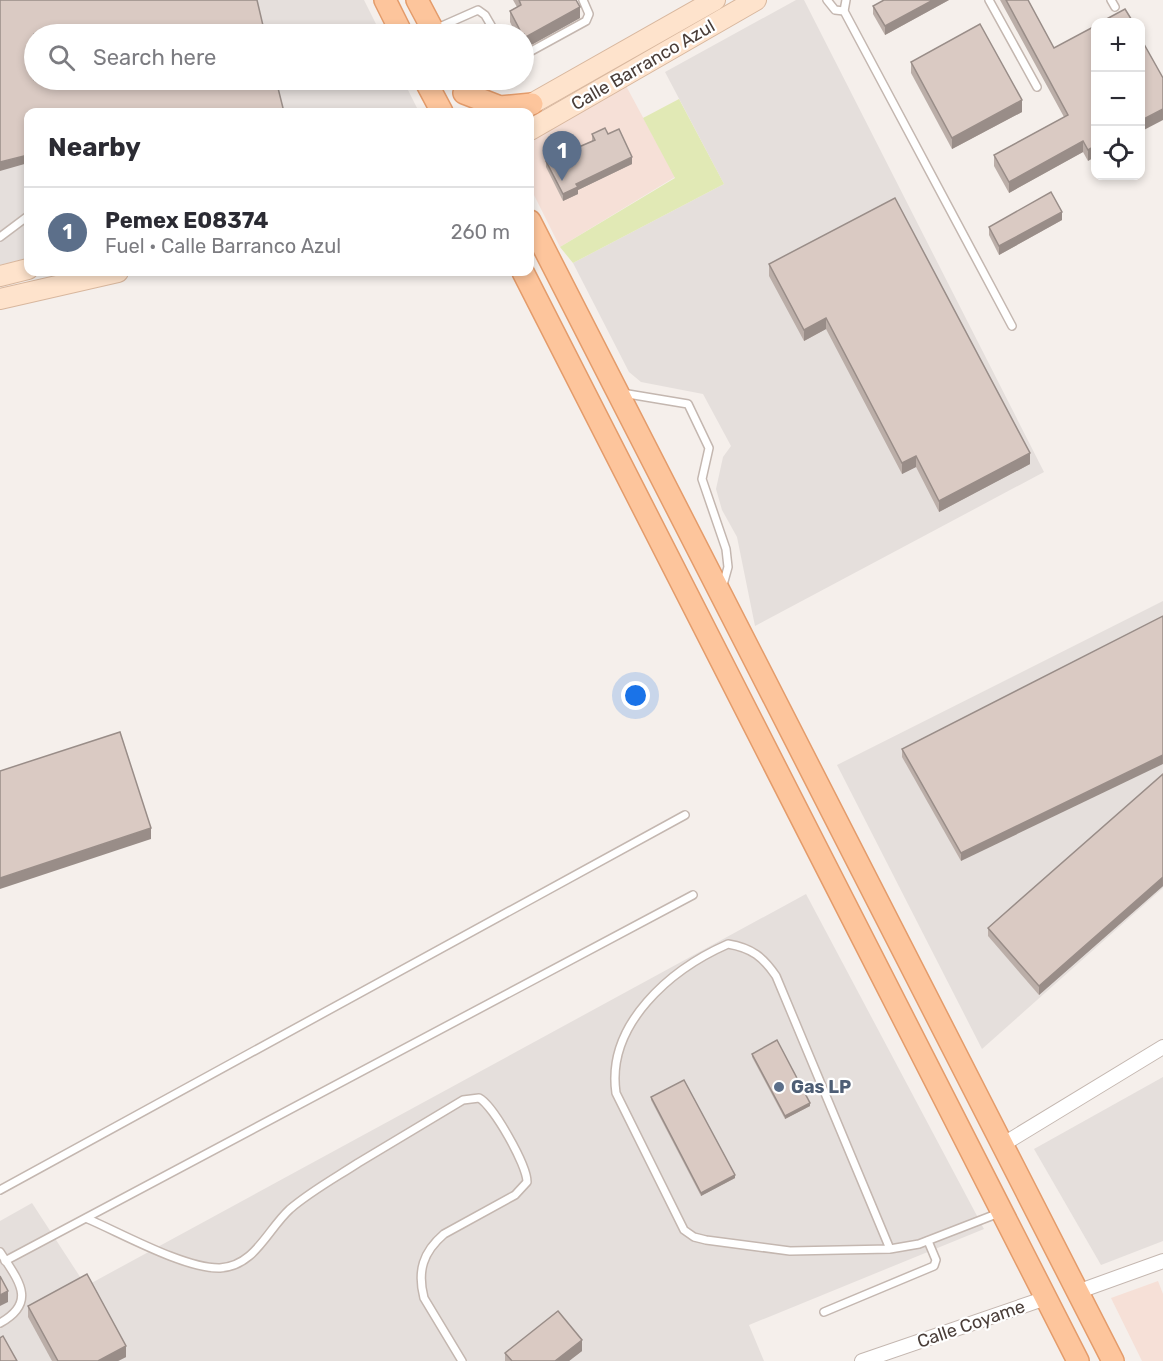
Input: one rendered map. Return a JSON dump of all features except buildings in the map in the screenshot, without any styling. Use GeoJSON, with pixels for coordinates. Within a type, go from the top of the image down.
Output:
{"type":"FeatureCollection","features":[{"type":"Feature","properties":{"kind":"main road"},"geometry":{"type":"LineString","coordinates":[[385,0],[397,24]]}},
{"type":"Feature","properties":{"kind":"main road"},"geometry":{"type":"LineString","coordinates":[[417,0],[430,24]]}},
{"type":"Feature","properties":{"kind":"main road","name":"Calle Barranco Azul"},"geometry":{"type":"LineString","coordinates":[[524,108],[715,0]]}},
{"type":"Feature","properties":{"kind":"main road","name":"Calle Barranco Azul"},"geometry":{"type":"LineString","coordinates":[[534,127],[756,0]]}},
{"type":"Feature","properties":{"kind":"main road"},"geometry":{"type":"LineString","coordinates":[[603,87],[599,74],[633,53],[636,45]]}},
{"type":"Feature","properties":{"kind":"main road"},"geometry":{"type":"LineString","coordinates":[[430,90],[440,108]]}},
{"type":"Feature","properties":{"kind":"main road"},"geometry":{"type":"LineString","coordinates":[[463,90],[472,108]]}},
{"type":"Feature","properties":{"kind":"main road"},"geometry":{"type":"LineString","coordinates":[[466,90],[480,102],[500,107],[524,108]]}},
{"type":"Feature","properties":{"kind":"main road"},"geometry":{"type":"LineString","coordinates":[[534,229],[1113,1361]]}},
{"type":"Feature","properties":{"kind":"main road"},"geometry":{"type":"LineString","coordinates":[[0,276],[24,270]]}},
{"type":"Feature","properties":{"kind":"main road"},"geometry":{"type":"LineString","coordinates":[[0,299],[101,276]]}},
{"type":"Feature","properties":{"kind":"main road"},"geometry":{"type":"LineString","coordinates":[[525,276],[1078,1361]]}},
{"type":"Feature","properties":{"kind":"main road"},"geometry":{"type":"LineString","coordinates":[[908,1024],[933,1010]]}},
{"type":"Feature","properties":{"kind":"street"},"geometry":{"type":"LineString","coordinates":[[1002,1145],[1163,1047]]}},
{"type":"Feature","properties":{"kind":"street"},"geometry":{"type":"LineString","coordinates":[[1077,1292],[1163,1261]]}},
{"type":"Feature","properties":{"kind":"street","name":"Calle Coyame"},"geometry":{"type":"LineString","coordinates":[[862,1361],[1046,1298]]}},
{"type":"Feature","properties":{"kind":"lane"},"geometry":{"type":"LineString","coordinates":[[534,49],[585,21],[589,14],[583,0]]}},
{"type":"Feature","properties":{"kind":"lane"},"geometry":{"type":"LineString","coordinates":[[827,0],[836,10],[844,11]]}},
{"type":"Feature","properties":{"kind":"lane"},"geometry":{"type":"LineString","coordinates":[[846,0],[844,11],[1011,326]]}},
{"type":"Feature","properties":{"kind":"lane"},"geometry":{"type":"LineString","coordinates":[[989,0],[1037,87]]}},
{"type":"Feature","properties":{"kind":"lane"},"geometry":{"type":"LineString","coordinates":[[450,24],[478,10],[485,15],[490,24]]}},
{"type":"Feature","properties":{"kind":"lane"},"geometry":{"type":"LineString","coordinates":[[0,237],[24,219]]}},
{"type":"Feature","properties":{"kind":"lane"},"geometry":{"type":"LineString","coordinates":[[617,392],[688,404],[709,448],[702,479],[728,558],[720,591]]}},
{"type":"Feature","properties":{"kind":"lane"},"geometry":{"type":"LineString","coordinates":[[0,1190],[685,815]]}},
{"type":"Feature","properties":{"kind":"lane"},"geometry":{"type":"LineString","coordinates":[[5,1261],[88,1219],[693,895]]}},
{"type":"Feature","properties":{"kind":"lane"},"geometry":{"type":"LineString","coordinates":[[890,1249],[776,976],[764,959],[753,951],[728,944],[678,972],[644,1005],[616,1055],[613,1076],[616,1093],[684,1230],[694,1237],[706,1240],[790,1251],[890,1249],[928,1241],[1003,1211]]}},
{"type":"Feature","properties":{"kind":"lane"},"geometry":{"type":"LineString","coordinates":[[88,1219],[185,1261],[203,1266],[233,1266],[246,1260],[273,1227],[304,1197],[464,1100],[479,1098],[486,1101],[502,1128],[524,1167],[527,1182],[515,1195],[444,1234],[434,1243],[422,1264],[421,1286],[424,1298],[462,1361]]}},
{"type":"Feature","properties":{"kind":"lane"},"geometry":{"type":"LineString","coordinates":[[824,1312],[934,1266],[936,1257],[928,1241]]}},
{"type":"Feature","properties":{"kind":"lane"},"geometry":{"type":"LineString","coordinates":[[0,1252],[23,1294],[23,1301],[16,1314],[0,1323]]}},
{"type":"Feature","properties":{"kind":"shaded area"},"geometry":{"type":"Polygon","coordinates":[[[0,0],[364,0],[376,24],[24,24],[24,90],[408,90],[417,108],[24,108],[24,259],[0,265],[0,0]]]}},
{"type":"Feature","properties":{"kind":"shaded area"},"geometry":{"type":"Polygon","coordinates":[[[796,0],[804,0],[1044,472],[755,626],[737,537],[722,510],[716,489],[723,457],[731,446],[703,394],[641,382],[629,372],[573,263],[724,184],[665,72],[796,0]]]}},
{"type":"Feature","properties":{"kind":"shaded area"},"geometry":{"type":"Polygon","coordinates":[[[625,84],[675,177],[560,247],[534,195],[534,137],[625,84]]]}},
{"type":"Feature","properties":{"kind":"shaded area"},"geometry":{"type":"Polygon","coordinates":[[[1163,601],[1163,888],[982,1049],[837,765],[1163,601]]]}},
{"type":"Feature","properties":{"kind":"shaded area"},"geometry":{"type":"Polygon","coordinates":[[[806,894],[984,1229],[749,1325],[764,1361],[0,1361],[0,1221],[32,1203],[86,1286],[806,894]]]}},
{"type":"Feature","properties":{"kind":"shaded area"},"geometry":{"type":"Polygon","coordinates":[[[1163,1077],[1163,1241],[1101,1265],[1034,1149],[1163,1077]]]}},
{"type":"Feature","properties":{"kind":"shaded area"},"geometry":{"type":"Polygon","coordinates":[[[1158,1281],[1163,1294],[1163,1361],[1142,1361],[1111,1298],[1158,1281]]]}},
{"type":"Feature","properties":{"kind":"green space"},"geometry":{"type":"Polygon","coordinates":[[[679,99],[724,184],[573,263],[560,247],[675,178],[643,118],[679,99]]]}},
{"type":"Feature","properties":{"kind":"place","name":"Pemex E08374"},"geometry":{"type":"Point","coordinates":[562,181]}},
{"type":"Feature","properties":{"kind":"place","name":"Gas LP"},"geometry":{"type":"Point","coordinates":[779,1087]}}]}
